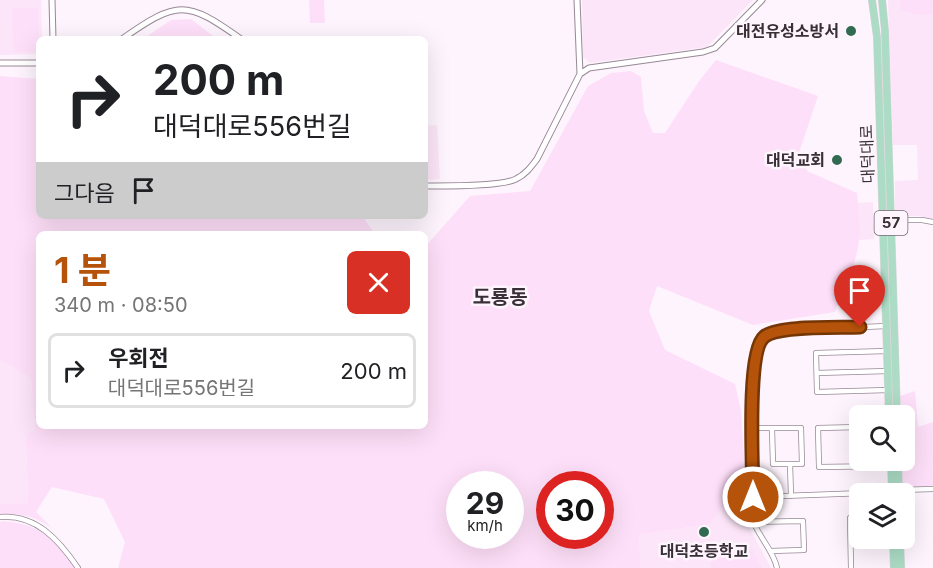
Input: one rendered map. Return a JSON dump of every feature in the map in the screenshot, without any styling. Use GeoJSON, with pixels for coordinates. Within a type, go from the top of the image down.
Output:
{"type":"FeatureCollection","features":[{"type":"Feature","properties":{"kind":"main road","name":"대덕대로"},"geometry":{"type":"LineString","coordinates":[[872,0],[877,37],[889,405]]}},
{"type":"Feature","properties":{"kind":"main road","name":"대덕대로"},"geometry":{"type":"LineString","coordinates":[[882,0],[885,31],[897,405]]}},
{"type":"Feature","properties":{"kind":"main road"},"geometry":{"type":"LineString","coordinates":[[893,549],[894,568]]}},
{"type":"Feature","properties":{"kind":"main road"},"geometry":{"type":"LineString","coordinates":[[900,549],[901,568]]}},
{"type":"Feature","properties":{"kind":"street"},"geometry":{"type":"LineString","coordinates":[[52,0],[53,36]]}},
{"type":"Feature","properties":{"kind":"street"},"geometry":{"type":"LineString","coordinates":[[428,186],[498,183],[515,180],[528,171],[537,159],[580,74],[577,0]]}},
{"type":"Feature","properties":{"kind":"street"},"geometry":{"type":"LineString","coordinates":[[580,74],[589,68],[703,52],[715,48],[762,0]]}},
{"type":"Feature","properties":{"kind":"street"},"geometry":{"type":"LineString","coordinates":[[126,36],[152,15],[169,6],[184,4],[200,7],[237,36]]}},
{"type":"Feature","properties":{"kind":"street"},"geometry":{"type":"LineString","coordinates":[[0,63],[36,63]]}},
{"type":"Feature","properties":{"kind":"street"},"geometry":{"type":"LineString","coordinates":[[891,220],[933,222]]}},
{"type":"Feature","properties":{"kind":"street"},"geometry":{"type":"LineString","coordinates":[[777,568],[754,522],[753,428],[755,356],[758,344],[764,337],[778,331],[886,326]]}},
{"type":"Feature","properties":{"kind":"street"},"geometry":{"type":"LineString","coordinates":[[887,351],[816,353],[817,392],[888,390]]}},
{"type":"Feature","properties":{"kind":"street"},"geometry":{"type":"LineString","coordinates":[[817,373],[888,371]]}},
{"type":"Feature","properties":{"kind":"street"},"geometry":{"type":"LineString","coordinates":[[849,427],[818,428],[819,467],[849,465]]}},
{"type":"Feature","properties":{"kind":"street"},"geometry":{"type":"LineString","coordinates":[[753,428],[801,428],[802,464],[773,464],[772,429]]}},
{"type":"Feature","properties":{"kind":"street"},"geometry":{"type":"LineString","coordinates":[[790,464],[791,496]]}},
{"type":"Feature","properties":{"kind":"street"},"geometry":{"type":"LineString","coordinates":[[915,490],[933,489]]}},
{"type":"Feature","properties":{"kind":"street"},"geometry":{"type":"LineString","coordinates":[[753,497],[849,494]]}},
{"type":"Feature","properties":{"kind":"street"},"geometry":{"type":"LineString","coordinates":[[0,517],[31,522],[44,529],[53,536],[78,568]]}},
{"type":"Feature","properties":{"kind":"street"},"geometry":{"type":"LineString","coordinates":[[754,522],[803,520],[804,550],[770,551]]}},
{"type":"Feature","properties":{"kind":"street"},"geometry":{"type":"LineString","coordinates":[[851,549],[851,568]]}},
{"type":"Feature","properties":{"kind":"shaded area"},"geometry":{"type":"Polygon","coordinates":[[[0,0],[41,0],[42,36],[36,36],[36,54],[0,55],[0,0]]]}},
{"type":"Feature","properties":{"kind":"shaded area"},"geometry":{"type":"Polygon","coordinates":[[[309,0],[324,0],[325,23],[310,23],[309,0]]]}},
{"type":"Feature","properties":{"kind":"shaded area"},"geometry":{"type":"Polygon","coordinates":[[[582,0],[753,0],[707,47],[590,63],[583,57],[582,0]]]}},
{"type":"Feature","properties":{"kind":"shaded area"},"geometry":{"type":"Polygon","coordinates":[[[888,0],[933,0],[933,219],[898,216],[895,213],[895,181],[918,180],[917,145],[893,145],[888,0]]]}},
{"type":"Feature","properties":{"kind":"shaded area"},"geometry":{"type":"Polygon","coordinates":[[[900,0],[933,0],[933,14],[918,15],[901,10],[900,0]]]}},
{"type":"Feature","properties":{"kind":"shaded area"},"geometry":{"type":"Polygon","coordinates":[[[12,8],[38,8],[39,36],[36,36],[36,51],[13,52],[12,8]]]}},
{"type":"Feature","properties":{"kind":"shaded area"},"geometry":{"type":"Polygon","coordinates":[[[191,19],[213,36],[147,36],[171,20],[191,19]]]}},
{"type":"Feature","properties":{"kind":"shaded area"},"geometry":{"type":"Polygon","coordinates":[[[716,60],[818,96],[800,150],[807,171],[857,193],[860,222],[858,249],[853,267],[835,312],[753,325],[657,286],[649,311],[665,350],[735,384],[741,411],[747,502],[734,503],[725,507],[709,524],[639,535],[641,568],[118,568],[125,542],[104,499],[52,487],[36,512],[52,528],[28,516],[0,514],[0,504],[28,503],[26,439],[28,433],[35,431],[31,378],[0,360],[0,76],[36,79],[36,219],[365,219],[373,231],[36,231],[36,429],[428,429],[428,244],[470,196],[530,191],[588,86],[611,73],[631,71],[641,77],[644,111],[653,133],[665,133],[699,81],[716,60]]]}},
{"type":"Feature","properties":{"kind":"shaded area"},"geometry":{"type":"Polygon","coordinates":[[[437,125],[440,179],[428,180],[428,126],[437,125]]]}},
{"type":"Feature","properties":{"kind":"shaded area"},"geometry":{"type":"Polygon","coordinates":[[[873,202],[874,239],[859,240],[858,203],[873,202]]]}},
{"type":"Feature","properties":{"kind":"shaded area"},"geometry":{"type":"Polygon","coordinates":[[[0,360],[31,378],[35,431],[26,439],[28,503],[0,504],[0,360]]]}},
{"type":"Feature","properties":{"kind":"shaded area"},"geometry":{"type":"Polygon","coordinates":[[[915,391],[918,427],[933,422],[933,486],[915,487],[915,483],[902,483],[901,471],[915,471],[915,405],[900,405],[900,396],[915,391]]]}},
{"type":"Feature","properties":{"kind":"shaded area","name":"대덕초등학교"},"geometry":{"type":"Polygon","coordinates":[[[747,502],[750,529],[771,568],[641,568],[639,535],[708,524],[718,512],[731,503],[747,502]]]}},
{"type":"Feature","properties":{"kind":"shaded area"},"geometry":{"type":"Polygon","coordinates":[[[0,522],[27,525],[45,534],[60,548],[74,568],[0,568],[0,522]]]}},
{"type":"Feature","properties":{"kind":"shaded area"},"geometry":{"type":"Polygon","coordinates":[[[710,547],[751,547],[762,568],[711,568],[710,547]]]}},
{"type":"Feature","properties":{"kind":"place","name":"대전유성소방서"},"geometry":{"type":"Point","coordinates":[851,31]}},
{"type":"Feature","properties":{"kind":"place","name":"대덕교회"},"geometry":{"type":"Point","coordinates":[837,160]}},
{"type":"Feature","properties":{"kind":"place","name":"대덕초등학교"},"geometry":{"type":"Point","coordinates":[704,532]}},
{"type":"Feature","properties":{"kind":"district","name":"도룡동"},"geometry":{"type":"Point","coordinates":[500,297]}},
{"type":"Feature","properties":{"kind":"route"},"geometry":{"type":"LineString","coordinates":[[753,497],[752,404],[758,344],[770,333],[778,331],[860,327]]}}]}
